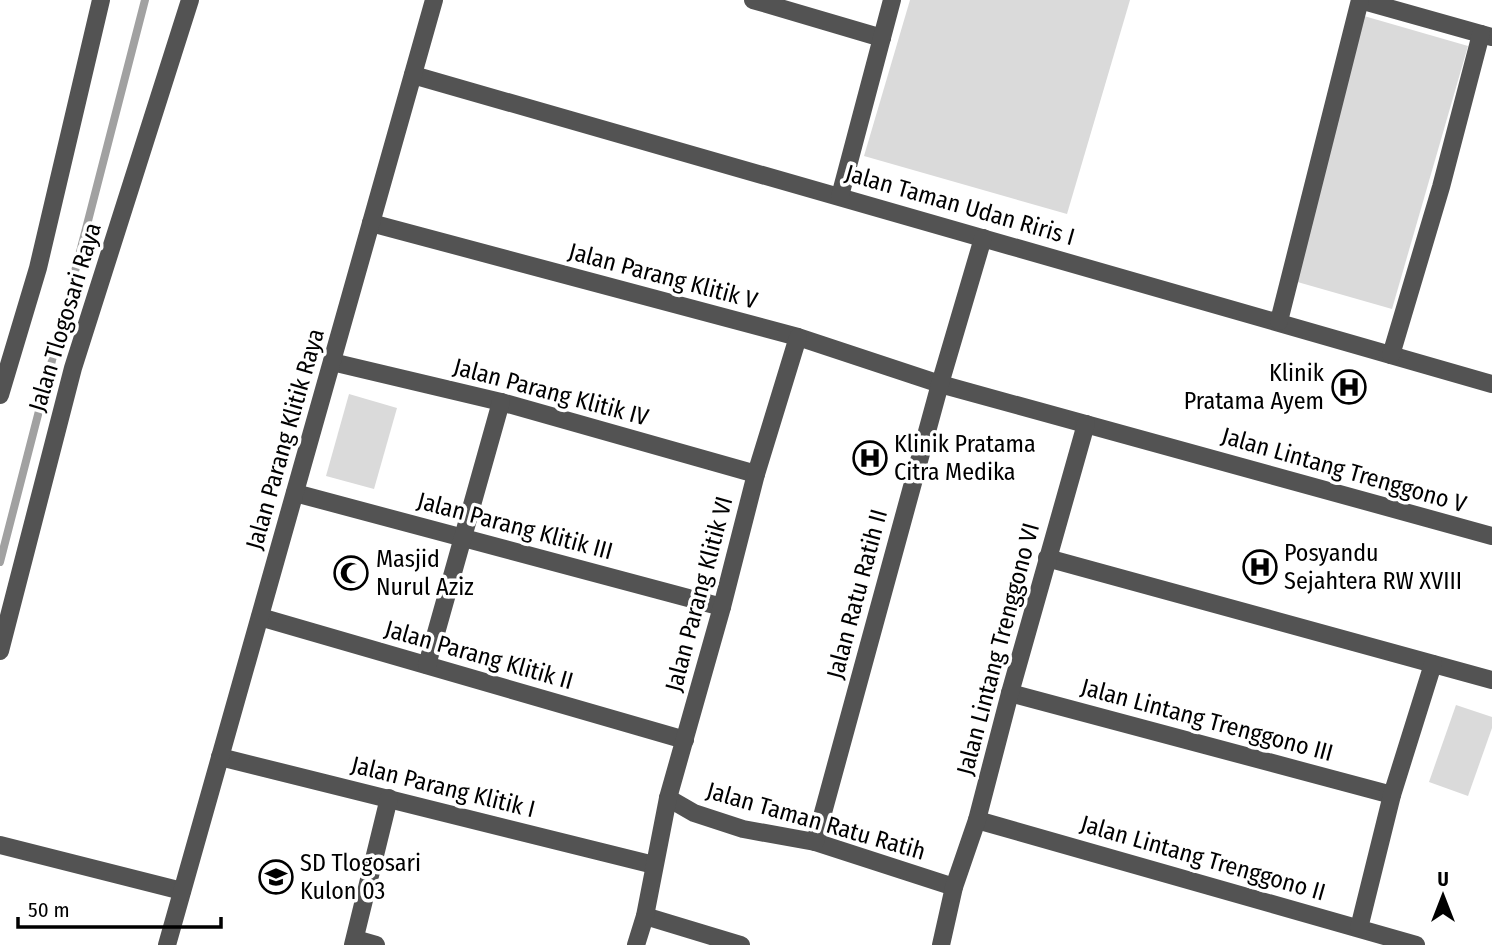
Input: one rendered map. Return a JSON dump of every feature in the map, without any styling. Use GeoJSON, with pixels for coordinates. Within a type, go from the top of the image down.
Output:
{"type":"FeatureCollection","features":[{"type":"Feature","properties":{"kind":"street","name":"Jalan Tlogosari Raya"},"geometry":{"type":"LineString","coordinates":[[0,395],[38,268],[101,0]]}},
{"type":"Feature","properties":{"kind":"street","name":"Jalan Tlogosari Raya"},"geometry":{"type":"LineString","coordinates":[[0,651],[73,368],[190,0]]}},
{"type":"Feature","properties":{"kind":"street","name":"Jalan Parang Klitik Raya"},"geometry":{"type":"LineString","coordinates":[[167,945],[434,0]]}},
{"type":"Feature","properties":{"kind":"street"},"geometry":{"type":"LineString","coordinates":[[753,0],[882,38]]}},
{"type":"Feature","properties":{"kind":"street"},"geometry":{"type":"LineString","coordinates":[[840,197],[892,0]]}},
{"type":"Feature","properties":{"kind":"street"},"geometry":{"type":"LineString","coordinates":[[1279,321],[1360,0],[1486,35],[1391,355]]}},
{"type":"Feature","properties":{"kind":"street","name":"Jalan Taman Udan Riris I"},"geometry":{"type":"LineString","coordinates":[[413,75],[1492,384]]}},
{"type":"Feature","properties":{"kind":"street","name":"Jalan Parang Klitik V"},"geometry":{"type":"LineString","coordinates":[[371,223],[798,337],[940,384]]}},
{"type":"Feature","properties":{"kind":"street","name":"Jalan Ratu Ratih II"},"geometry":{"type":"LineString","coordinates":[[815,842],[940,384],[984,238]]}},
{"type":"Feature","properties":{"kind":"street","name":"Jalan Parang Klitik VI"},"geometry":{"type":"LineString","coordinates":[[636,945],[645,916],[668,798],[756,474],[798,337]]}},
{"type":"Feature","properties":{"kind":"street","name":"Jalan Parang Klitik IV"},"geometry":{"type":"LineString","coordinates":[[332,362],[501,402],[756,474]]}},
{"type":"Feature","properties":{"kind":"street","name":"Jalan Lintang Trenggono V"},"geometry":{"type":"LineString","coordinates":[[940,384],[1492,536]]}},
{"type":"Feature","properties":{"kind":"street"},"geometry":{"type":"LineString","coordinates":[[427,665],[501,402]]}},
{"type":"Feature","properties":{"kind":"street","name":"Jalan Lintang Trenggono VI"},"geometry":{"type":"LineString","coordinates":[[941,945],[954,887],[977,820],[1086,424]]}},
{"type":"Feature","properties":{"kind":"street","name":"Jalan Parang Klitik III"},"geometry":{"type":"LineString","coordinates":[[295,493],[722,607]]}},
{"type":"Feature","properties":{"kind":"street"},"geometry":{"type":"LineString","coordinates":[[1048,558],[1492,680]]}},
{"type":"Feature","properties":{"kind":"street","name":"Jalan Parang Klitik II"},"geometry":{"type":"LineString","coordinates":[[260,617],[685,740]]}},
{"type":"Feature","properties":{"kind":"street"},"geometry":{"type":"LineString","coordinates":[[1359,928],[1391,795],[1433,664]]}},
{"type":"Feature","properties":{"kind":"street","name":"Jalan Lintang Trenggono III"},"geometry":{"type":"LineString","coordinates":[[1010,693],[1391,795]]}},
{"type":"Feature","properties":{"kind":"street","name":"Jalan Parang Klitik I"},"geometry":{"type":"LineString","coordinates":[[220,757],[654,865]]}},
{"type":"Feature","properties":{"kind":"street"},"geometry":{"type":"LineString","coordinates":[[376,945],[354,942],[389,798]]}},
{"type":"Feature","properties":{"kind":"street","name":"Jalan Taman Ratu Ratih"},"geometry":{"type":"LineString","coordinates":[[668,798],[694,814],[743,829],[815,842],[954,887]]}},
{"type":"Feature","properties":{"kind":"street","name":"Jalan Lintang Trenggono II"},"geometry":{"type":"LineString","coordinates":[[977,820],[1416,945]]}},
{"type":"Feature","properties":{"kind":"street"},"geometry":{"type":"LineString","coordinates":[[0,845],[182,891]]}},
{"type":"Feature","properties":{"kind":"street"},"geometry":{"type":"LineString","coordinates":[[645,916],[741,945]]}},
{"type":"Feature","properties":{"kind":"shaded area"},"geometry":{"type":"Polygon","coordinates":[[[910,0],[1130,0],[1067,214],[864,156],[910,0]]]}},
{"type":"Feature","properties":{"kind":"shaded area"},"geometry":{"type":"Polygon","coordinates":[[[1364,16],[1468,46],[1392,309],[1287,279],[1364,16]]]}},
{"type":"Feature","properties":{"kind":"shaded area"},"geometry":{"type":"Polygon","coordinates":[[[349,394],[397,408],[374,489],[326,476],[349,394]]]}},
{"type":"Feature","properties":{"kind":"shaded area"},"geometry":{"type":"Polygon","coordinates":[[[1456,705],[1492,717],[1492,728],[1468,796],[1429,782],[1456,705]]]}},
{"type":"Feature","properties":{"kind":"waterway"},"geometry":{"type":"LineString","coordinates":[[0,562],[145,0]]}},
{"type":"Feature","properties":{"kind":"place","name":"Klinik Pratama Ayem"},"geometry":{"type":"Point","coordinates":[1349,387]}},
{"type":"Feature","properties":{"kind":"place","name":"Klinik Pratama Citra Medika"},"geometry":{"type":"Point","coordinates":[870,458]}},
{"type":"Feature","properties":{"kind":"place","name":"Posyandu Sejahtera RW XVIII"},"geometry":{"type":"Point","coordinates":[1260,567]}},
{"type":"Feature","properties":{"kind":"place","name":"Masjid Nurul Aziz"},"geometry":{"type":"Point","coordinates":[351,573]}},
{"type":"Feature","properties":{"kind":"place","name":"SD Tlogosari Kulon 03"},"geometry":{"type":"Point","coordinates":[276,877]}}]}
